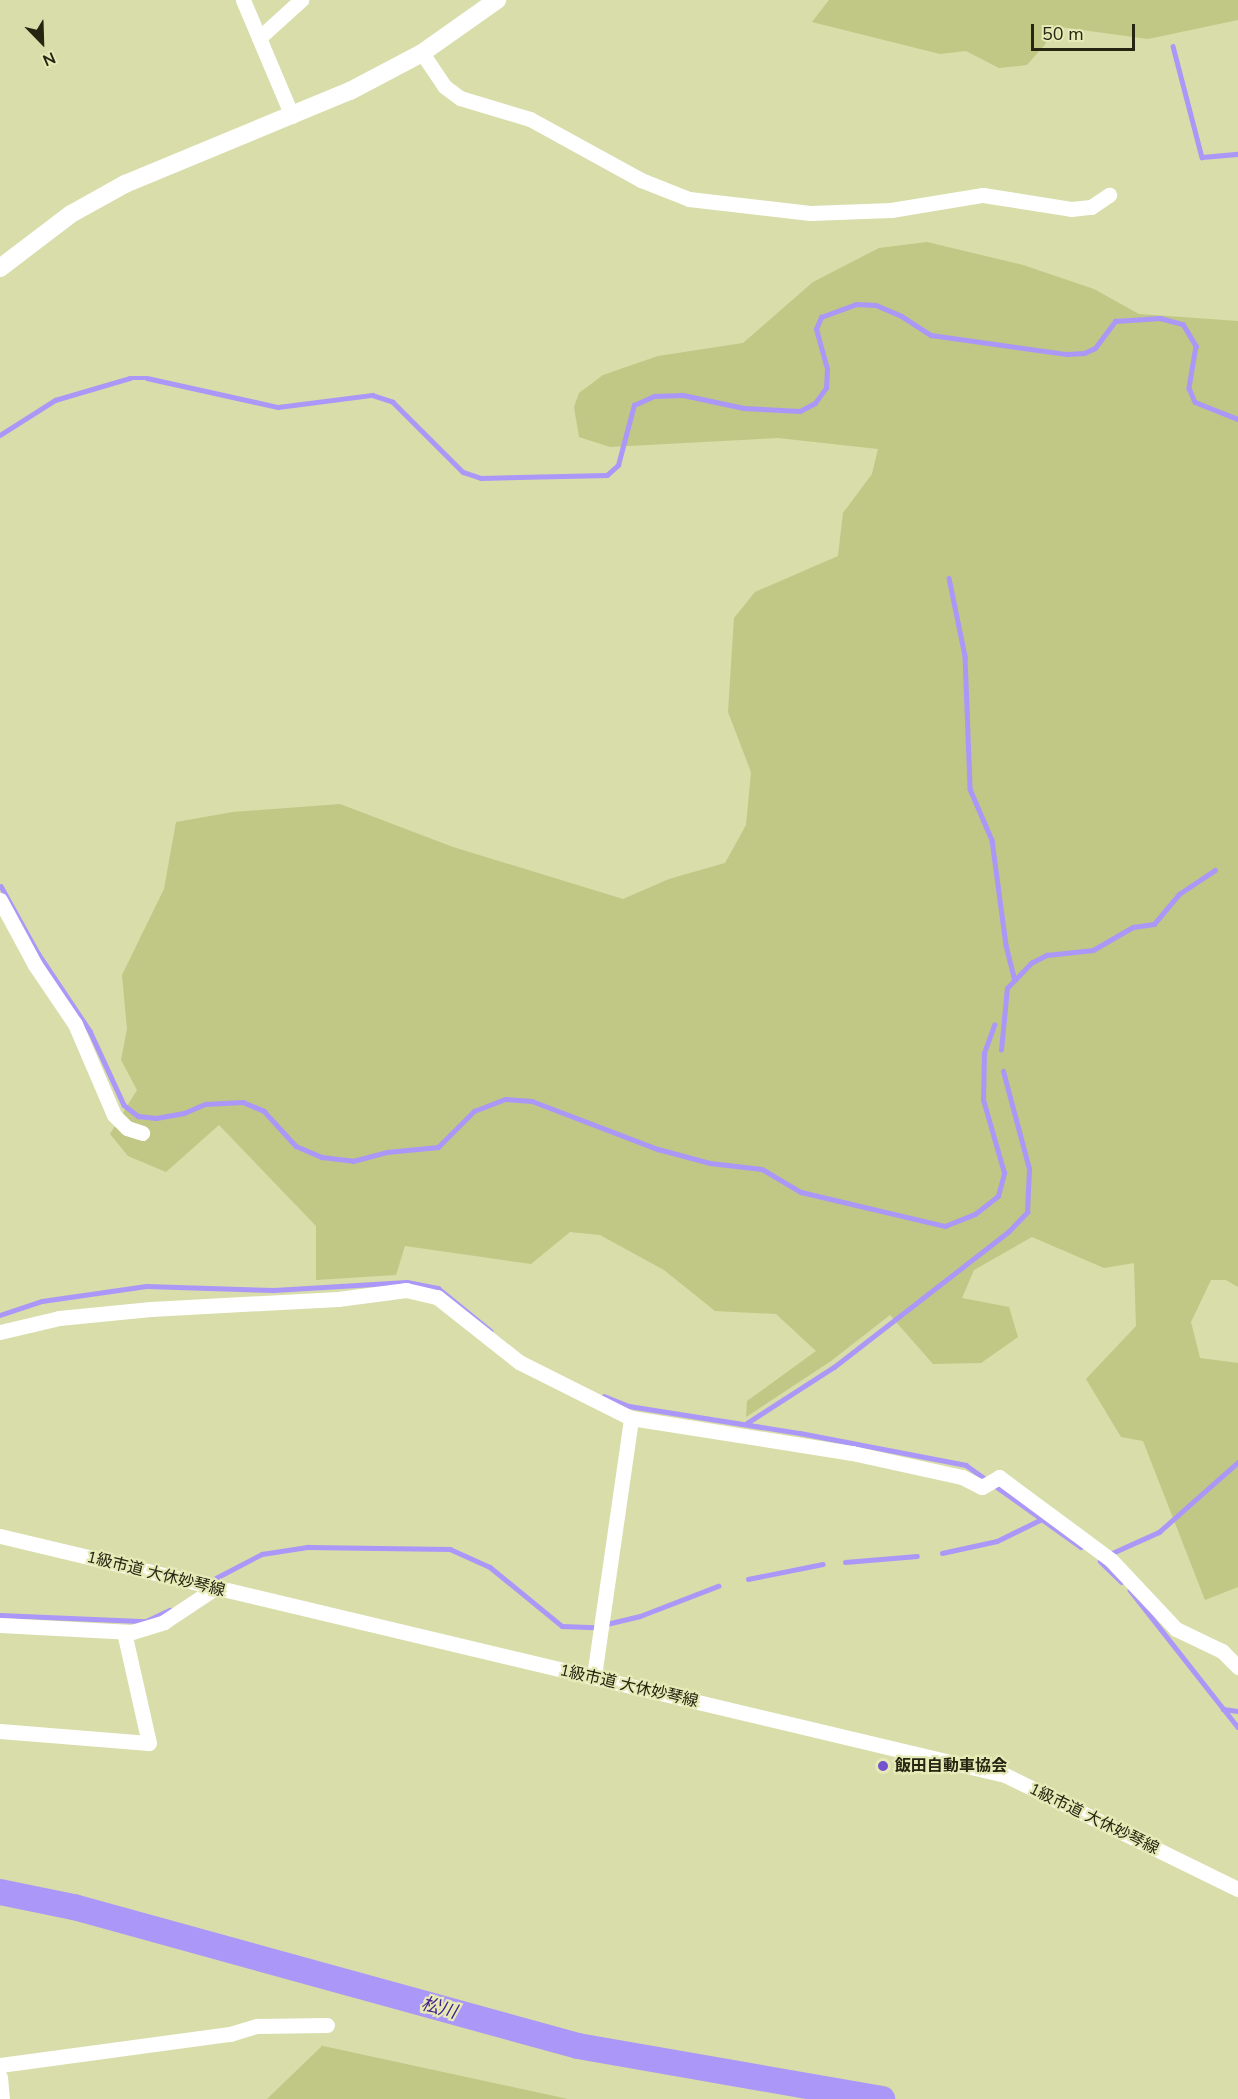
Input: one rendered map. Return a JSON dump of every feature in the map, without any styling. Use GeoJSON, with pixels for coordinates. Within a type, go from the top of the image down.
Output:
{"type":"FeatureCollection","features":[{"type":"Feature","properties":{"kind":"street"},"geometry":{"type":"LineString","coordinates":[[243,0],[292,116]]}},
{"type":"Feature","properties":{"kind":"street"},"geometry":{"type":"LineString","coordinates":[[259,38],[302,0]]}},
{"type":"Feature","properties":{"kind":"street"},"geometry":{"type":"LineString","coordinates":[[0,268],[70,214],[125,184],[292,116],[422,53],[497,0]]}},
{"type":"Feature","properties":{"kind":"street"},"geometry":{"type":"LineString","coordinates":[[422,53],[444,86],[460,98],[530,119],[641,180],[689,200],[810,213],[891,210],[982,195],[1071,209],[1091,207],[1109,195]]}},
{"type":"Feature","properties":{"kind":"street"},"geometry":{"type":"LineString","coordinates":[[0,900],[34,965],[75,1024],[114,1115],[126,1128],[142,1133]]}},
{"type":"Feature","properties":{"kind":"street"},"geometry":{"type":"LineString","coordinates":[[0,1332],[59,1318],[338,1299],[406,1290],[437,1297],[519,1362],[631,1418],[852,1453],[962,1477],[982,1487],[999,1477],[1106,1556],[1176,1629],[1221,1651],[1238,1668]]}},
{"type":"Feature","properties":{"kind":"street"},"geometry":{"type":"LineString","coordinates":[[594,1676],[631,1418]]}},
{"type":"Feature","properties":{"kind":"street","name":"1級市道 大休妙琴線"},"geometry":{"type":"LineString","coordinates":[[0,1536],[1005,1775],[1238,1889]]}},
{"type":"Feature","properties":{"kind":"street"},"geometry":{"type":"LineString","coordinates":[[0,1625],[124,1632],[164,1622],[215,1588]]}},
{"type":"Feature","properties":{"kind":"street"},"geometry":{"type":"LineString","coordinates":[[0,1731],[149,1743],[124,1632]]}},
{"type":"Feature","properties":{"kind":"street"},"geometry":{"type":"LineString","coordinates":[[0,2066],[230,2034],[257,2026],[327,2025]]}},
{"type":"Feature","properties":{"kind":"street"},"geometry":{"type":"LineString","coordinates":[[0,2077],[2,2099]]}},
{"type":"Feature","properties":{"kind":"green space"},"geometry":{"type":"Polygon","coordinates":[[[829,0],[1238,0],[1238,20],[1148,39],[1060,27],[1027,65],[999,68],[966,51],[940,54],[812,22],[829,0]]]}},
{"type":"Feature","properties":{"kind":"green space"},"geometry":{"type":"Polygon","coordinates":[[[927,242],[1023,265],[1094,289],[1139,314],[1238,321],[1238,1287],[1226,1280],[1211,1280],[1191,1322],[1200,1358],[1238,1363],[1238,1587],[1205,1600],[1143,1441],[1121,1437],[1086,1379],[1136,1326],[1134,1263],[1104,1268],[1032,1237],[974,1270],[962,1298],[1009,1307],[1018,1337],[981,1363],[933,1364],[890,1315],[831,1361],[746,1417],[747,1401],[816,1351],[776,1314],[715,1311],[664,1270],[600,1235],[570,1232],[531,1264],[405,1246],[396,1275],[316,1280],[316,1226],[219,1125],[166,1172],[128,1156],[110,1134],[137,1090],[121,1060],[127,1029],[122,975],[164,889],[176,822],[233,812],[340,804],[453,847],[623,899],[669,879],[725,863],[746,825],[751,772],[728,712],[734,618],[755,592],[838,556],[843,513],[872,474],[878,449],[778,438],[610,447],[579,437],[574,407],[579,393],[603,375],[658,356],[743,343],[813,282],[879,248],[927,242]]]}},
{"type":"Feature","properties":{"kind":"green space"},"geometry":{"type":"Polygon","coordinates":[[[323,2046],[568,2099],[267,2099],[323,2046]]]}},
{"type":"Feature","properties":{"kind":"waterway"},"geometry":{"type":"LineString","coordinates":[[1173,46],[1202,157],[1238,154]]}},
{"type":"Feature","properties":{"kind":"waterway"},"geometry":{"type":"LineString","coordinates":[[0,435],[55,400],[130,378],[147,378],[278,407],[372,395],[393,402],[463,472],[481,478],[607,475],[618,465],[634,405],[654,396],[683,395],[744,408],[800,411],[815,403],[826,388],[827,369],[816,329],[821,317],[856,304],[876,305],[900,315],[931,335],[1067,354],[1084,353],[1095,348],[1115,321],[1160,318],[1183,324],[1196,346],[1189,388],[1195,402],[1238,419]]}},
{"type":"Feature","properties":{"kind":"waterway"},"geometry":{"type":"LineString","coordinates":[[949,578],[965,656],[970,789],[992,840],[1006,945],[1015,980]]}},
{"type":"Feature","properties":{"kind":"waterway"},"geometry":{"type":"LineString","coordinates":[[1001,1050],[1007,988],[1031,963],[1047,955],[1093,950],[1133,927],[1154,924],[1179,894],[1215,870]]}},
{"type":"Feature","properties":{"kind":"waterway"},"geometry":{"type":"LineString","coordinates":[[1,886],[38,953],[90,1031],[124,1105],[138,1116],[156,1118],[184,1113],[205,1104],[243,1102],[264,1111],[296,1146],[322,1157],[353,1161],[387,1152],[438,1147],[474,1111],[505,1099],[532,1101],[658,1149],[710,1163],[762,1169],[801,1192],[945,1226],[975,1214],[998,1196],[1004,1173],[983,1100],[984,1053],[994,1025]]}},
{"type":"Feature","properties":{"kind":"waterway"},"geometry":{"type":"LineString","coordinates":[[747,1423],[834,1367],[1008,1232],[1027,1212],[1029,1169],[1003,1071]]}},
{"type":"Feature","properties":{"kind":"waterway"},"geometry":{"type":"LineString","coordinates":[[0,1315],[42,1301],[146,1286],[274,1290],[407,1282],[438,1288],[491,1331]]}},
{"type":"Feature","properties":{"kind":"waterway"},"geometry":{"type":"LineString","coordinates":[[604,1396],[629,1406],[800,1433],[966,1465],[1081,1547]]}},
{"type":"Feature","properties":{"kind":"waterway"},"geometry":{"type":"LineString","coordinates":[[1110,1554],[1159,1532],[1238,1462]]}},
{"type":"Feature","properties":{"kind":"waterway"},"geometry":{"type":"LineString","coordinates":[[942,1553],[997,1541],[1042,1519]]}},
{"type":"Feature","properties":{"kind":"waterway"},"geometry":{"type":"LineString","coordinates":[[212,1580],[262,1554],[308,1547],[450,1549],[490,1567],[562,1626],[594,1627],[640,1616],[718,1586]]}},
{"type":"Feature","properties":{"kind":"waterway"},"geometry":{"type":"LineString","coordinates":[[845,1562],[917,1556]]}},
{"type":"Feature","properties":{"kind":"waterway"},"geometry":{"type":"LineString","coordinates":[[1100,1561],[1122,1582]]}},
{"type":"Feature","properties":{"kind":"waterway"},"geometry":{"type":"LineString","coordinates":[[748,1579],[823,1564]]}},
{"type":"Feature","properties":{"kind":"waterway"},"geometry":{"type":"LineString","coordinates":[[1130,1590],[1238,1727]]}},
{"type":"Feature","properties":{"kind":"waterway"},"geometry":{"type":"LineString","coordinates":[[0,1615],[146,1621],[170,1610]]}},
{"type":"Feature","properties":{"kind":"waterway"},"geometry":{"type":"LineString","coordinates":[[1223,1709],[1238,1711]]}},
{"type":"Feature","properties":{"kind":"waterway","name":"松川"},"geometry":{"type":"LineString","coordinates":[[0,1892],[74,1907],[578,2046],[882,2099]]}},
{"type":"Feature","properties":{"kind":"place","name":"飯田自動車協会"},"geometry":{"type":"Point","coordinates":[883,1766]}}]}
